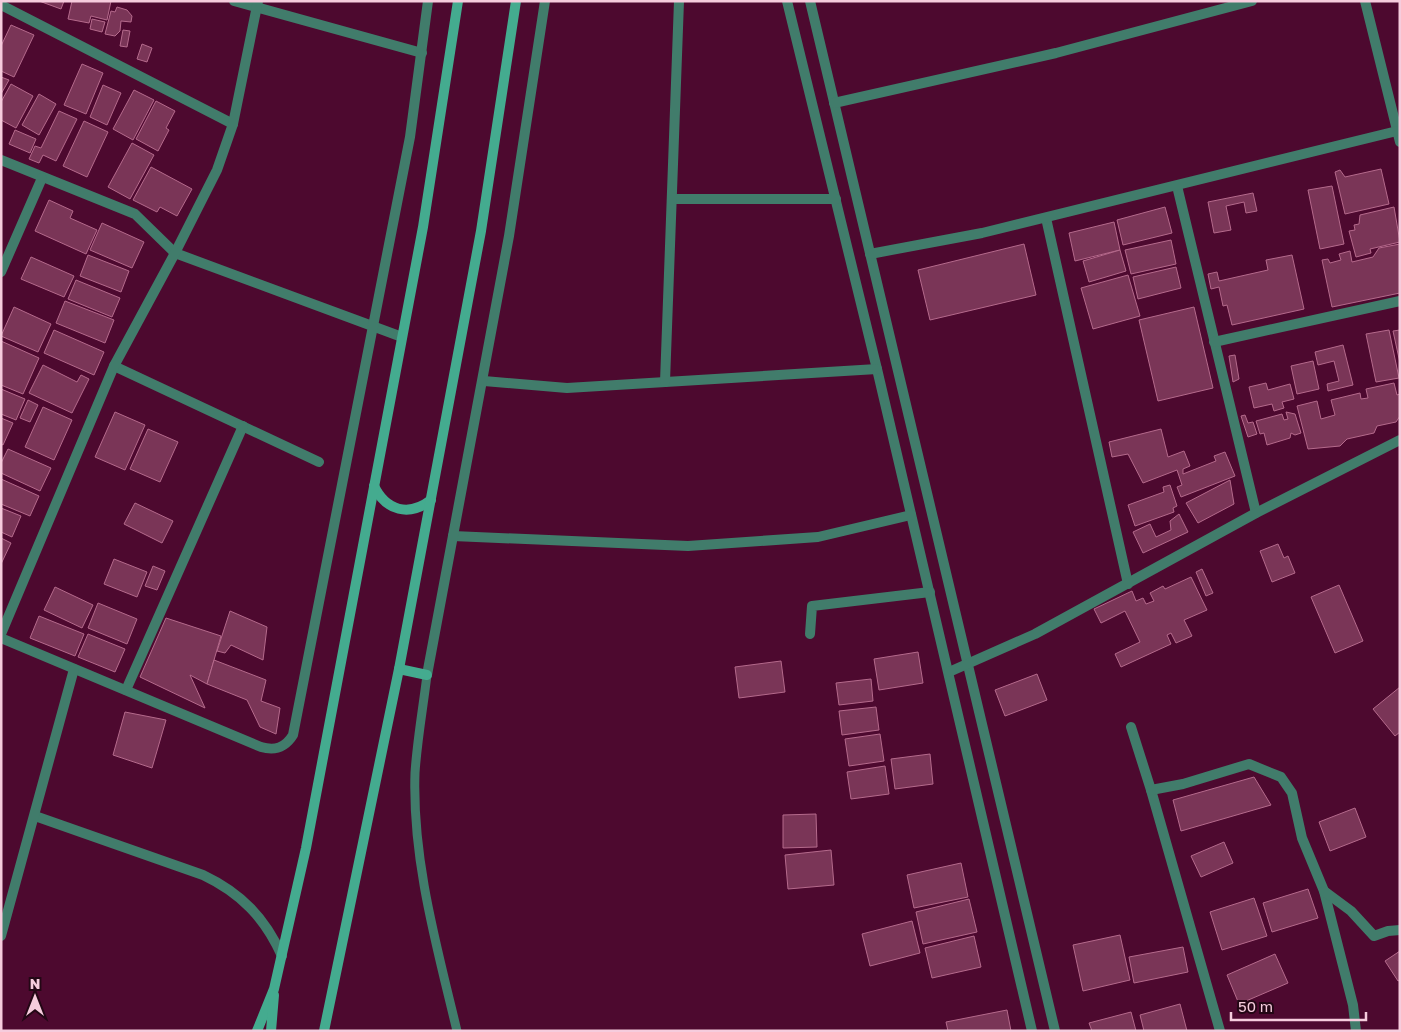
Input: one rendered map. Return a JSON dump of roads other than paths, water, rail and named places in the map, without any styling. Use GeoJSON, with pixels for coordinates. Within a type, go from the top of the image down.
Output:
{"type":"FeatureCollection","features":[{"type":"Feature","properties":{"kind":"main road"},"geometry":{"type":"LineString","coordinates":[[257,1031],[274,989],[306,848],[402,338],[439,131],[458,1]]}},
{"type":"Feature","properties":{"kind":"main road"},"geometry":{"type":"LineString","coordinates":[[324,1029],[399,669],[431,500],[492,169],[516,1]]}},
{"type":"Feature","properties":{"kind":"main road"},"geometry":{"type":"LineString","coordinates":[[374,486],[383,501],[398,510],[410,510],[421,507],[431,500]]}},
{"type":"Feature","properties":{"kind":"main road"},"geometry":{"type":"LineString","coordinates":[[399,669],[426,675]]}},
{"type":"Feature","properties":{"kind":"main road"},"geometry":{"type":"LineString","coordinates":[[271,1031],[274,989]]}},
{"type":"Feature","properties":{"kind":"street"},"geometry":{"type":"LineString","coordinates":[[234,1],[258,5],[422,53]]}},
{"type":"Feature","properties":{"kind":"street"},"geometry":{"type":"LineString","coordinates":[[1,638],[261,747],[276,749],[283,746],[294,735],[410,137],[428,1]]}},
{"type":"Feature","properties":{"kind":"street"},"geometry":{"type":"LineString","coordinates":[[426,675],[484,380],[520,174],[545,1]]}},
{"type":"Feature","properties":{"kind":"street"},"geometry":{"type":"LineString","coordinates":[[664,382],[673,199],[679,1]]}},
{"type":"Feature","properties":{"kind":"street"},"geometry":{"type":"LineString","coordinates":[[788,1],[912,514],[1032,1031]]}},
{"type":"Feature","properties":{"kind":"street"},"geometry":{"type":"LineString","coordinates":[[810,1],[1055,1031]]}},
{"type":"Feature","properties":{"kind":"street"},"geometry":{"type":"LineString","coordinates":[[834,103],[1056,53],[1252,1]]}},
{"type":"Feature","properties":{"kind":"street"},"geometry":{"type":"LineString","coordinates":[[870,254],[982,233],[1177,186],[1399,136],[1365,1]]}},
{"type":"Feature","properties":{"kind":"street"},"geometry":{"type":"LineString","coordinates":[[1,5],[233,124]]}},
{"type":"Feature","properties":{"kind":"street"},"geometry":{"type":"LineString","coordinates":[[1,634],[114,366],[175,254],[217,170],[233,124],[258,5]]}},
{"type":"Feature","properties":{"kind":"street"},"geometry":{"type":"LineString","coordinates":[[1,160],[135,214],[175,254],[402,338]]}},
{"type":"Feature","properties":{"kind":"street"},"geometry":{"type":"LineString","coordinates":[[1,272],[42,178]]}},
{"type":"Feature","properties":{"kind":"street"},"geometry":{"type":"LineString","coordinates":[[1177,186],[1256,513]]}},
{"type":"Feature","properties":{"kind":"street"},"geometry":{"type":"LineString","coordinates":[[673,199],[836,199]]}},
{"type":"Feature","properties":{"kind":"street"},"geometry":{"type":"LineString","coordinates":[[1046,218],[1128,584]]}},
{"type":"Feature","properties":{"kind":"street"},"geometry":{"type":"LineString","coordinates":[[1214,342],[1400,301]]}},
{"type":"Feature","properties":{"kind":"street"},"geometry":{"type":"LineString","coordinates":[[114,366],[319,462]]}},
{"type":"Feature","properties":{"kind":"street"},"geometry":{"type":"LineString","coordinates":[[484,380],[566,388],[877,369]]}},
{"type":"Feature","properties":{"kind":"street"},"geometry":{"type":"LineString","coordinates":[[126,690],[243,426]]}},
{"type":"Feature","properties":{"kind":"street"},"geometry":{"type":"LineString","coordinates":[[949,672],[1035,634],[1256,513],[1400,440]]}},
{"type":"Feature","properties":{"kind":"street"},"geometry":{"type":"LineString","coordinates":[[453,536],[688,546],[818,537],[912,514]]}},
{"type":"Feature","properties":{"kind":"street"},"geometry":{"type":"LineString","coordinates":[[810,634],[812,606],[930,592]]}},
{"type":"Feature","properties":{"kind":"street"},"geometry":{"type":"LineString","coordinates":[[1,936],[74,669]]}},
{"type":"Feature","properties":{"kind":"street"},"geometry":{"type":"LineString","coordinates":[[1131,727],[1220,1031]]}},
{"type":"Feature","properties":{"kind":"street"},"geometry":{"type":"LineString","coordinates":[[1151,790],[1183,784],[1249,764],[1281,777],[1292,793],[1302,838],[1324,891],[1353,1005],[1356,1031]]}},
{"type":"Feature","properties":{"kind":"street"},"geometry":{"type":"LineString","coordinates":[[35,816],[221,884],[237,894],[264,922],[282,956]]}},
{"type":"Feature","properties":{"kind":"street"},"geometry":{"type":"LineString","coordinates":[[1324,891],[1351,911],[1374,936],[1388,931],[1400,930]]}},
{"type":"Feature","properties":{"kind":"lane"},"geometry":{"type":"LineString","coordinates":[[426,675],[415,773],[417,827],[434,933],[457,1031]]}}]}
